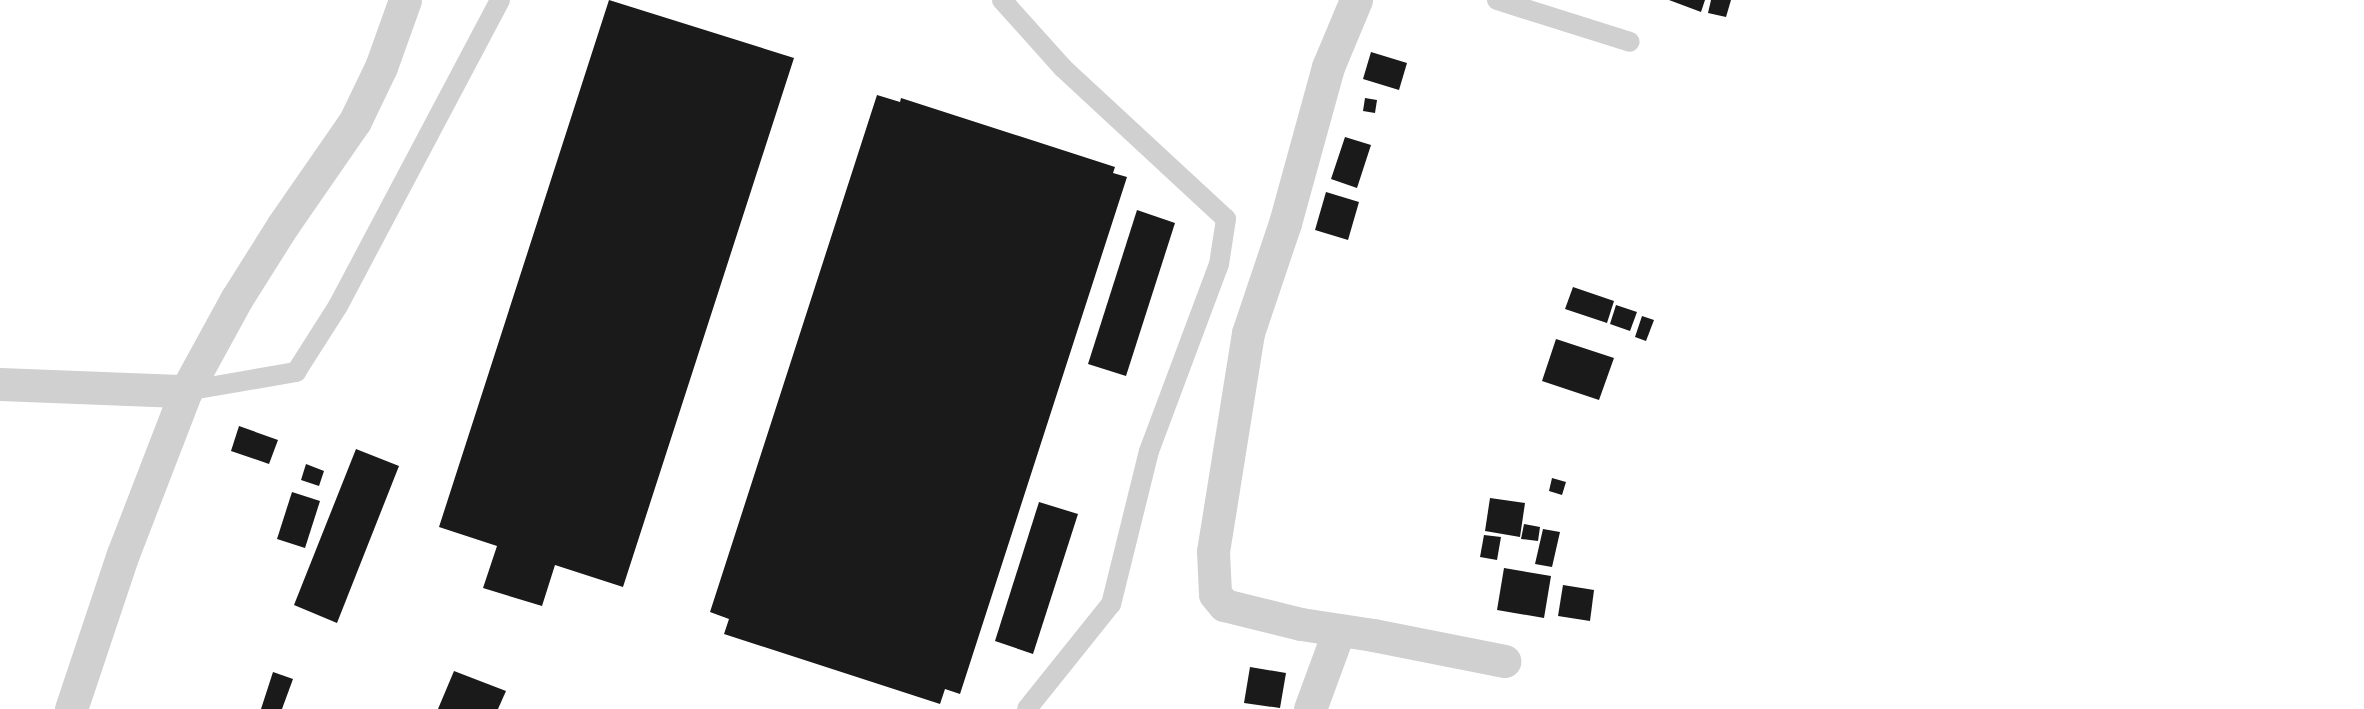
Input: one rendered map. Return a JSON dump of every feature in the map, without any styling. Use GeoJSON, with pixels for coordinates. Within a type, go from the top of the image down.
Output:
{"type":"FeatureCollection","features":[{"type":"Feature","properties":{"kind":"street"},"geometry":{"type":"LineString","coordinates":[[71,709],[123,554],[186,391],[237,298],[277,234],[355,121],[381,67],[405,0]]}},
{"type":"Feature","properties":{"kind":"street"},"geometry":{"type":"LineString","coordinates":[[1356,0],[1328,67],[1285,223],[1248,333],[1213,551],[1215,594],[1224,605],[1301,624],[1504,661]]}},
{"type":"Feature","properties":{"kind":"street"},"geometry":{"type":"LineString","coordinates":[[0,384],[186,391]]}},
{"type":"Feature","properties":{"kind":"street"},"geometry":{"type":"LineString","coordinates":[[1310,709],[1339,630]]}},
{"type":"Feature","properties":{"kind":"lane"},"geometry":{"type":"LineString","coordinates":[[186,391],[296,372],[344,296],[500,0]]}},
{"type":"Feature","properties":{"kind":"lane"},"geometry":{"type":"LineString","coordinates":[[1002,0],[1063,68],[1226,219],[1220,264],[1149,451],[1111,604],[1027,709]]}},
{"type":"Feature","properties":{"kind":"lane"},"geometry":{"type":"LineString","coordinates":[[1497,0],[1630,42]]}},
{"type":"Feature","properties":{"kind":"building"},"geometry":{"type":"Polygon","coordinates":[[[609,0],[794,58],[623,587],[555,565],[542,606],[483,588],[497,546],[439,527],[609,0]]]}},
{"type":"Feature","properties":{"kind":"building"},"geometry":{"type":"Polygon","coordinates":[[[1669,0],[1705,0],[1701,12],[1669,0]]]}},
{"type":"Feature","properties":{"kind":"building"},"geometry":{"type":"Polygon","coordinates":[[[1711,0],[1731,0],[1726,17],[1708,13],[1711,0]]]}},
{"type":"Feature","properties":{"kind":"building"},"geometry":{"type":"Polygon","coordinates":[[[1371,52],[1407,63],[1399,90],[1363,79],[1371,52]]]}},
{"type":"Feature","properties":{"kind":"building"},"geometry":{"type":"Polygon","coordinates":[[[877,95],[900,102],[901,98],[1115,167],[1113,173],[1127,177],[960,694],[945,689],[940,704],[724,634],[729,619],[710,612],[877,95]]]}},
{"type":"Feature","properties":{"kind":"building"},"geometry":{"type":"Polygon","coordinates":[[[1365,98],[1377,100],[1375,113],[1363,111],[1365,98]]]}},
{"type":"Feature","properties":{"kind":"building"},"geometry":{"type":"Polygon","coordinates":[[[1345,137],[1371,145],[1357,188],[1331,179],[1345,137]]]}},
{"type":"Feature","properties":{"kind":"building"},"geometry":{"type":"Polygon","coordinates":[[[1326,192],[1359,202],[1348,240],[1315,230],[1326,192]]]}},
{"type":"Feature","properties":{"kind":"building"},"geometry":{"type":"Polygon","coordinates":[[[1137,210],[1175,223],[1126,376],[1088,364],[1137,210]]]}},
{"type":"Feature","properties":{"kind":"building"},"geometry":{"type":"Polygon","coordinates":[[[1573,287],[1614,301],[1607,323],[1565,309],[1573,287]]]}},
{"type":"Feature","properties":{"kind":"building"},"geometry":{"type":"Polygon","coordinates":[[[1616,305],[1637,312],[1630,331],[1610,324],[1616,305]]]}},
{"type":"Feature","properties":{"kind":"building"},"geometry":{"type":"Polygon","coordinates":[[[1642,316],[1654,320],[1646,341],[1635,337],[1642,316]]]}},
{"type":"Feature","properties":{"kind":"building"},"geometry":{"type":"Polygon","coordinates":[[[1556,339],[1614,358],[1599,400],[1542,381],[1556,339]]]}},
{"type":"Feature","properties":{"kind":"building"},"geometry":{"type":"Polygon","coordinates":[[[239,426],[278,440],[269,464],[231,451],[239,426]]]}},
{"type":"Feature","properties":{"kind":"building"},"geometry":{"type":"Polygon","coordinates":[[[356,449],[399,466],[337,623],[294,605],[356,449]]]}},
{"type":"Feature","properties":{"kind":"building"},"geometry":{"type":"Polygon","coordinates":[[[306,464],[324,471],[319,486],[301,480],[306,464]]]}},
{"type":"Feature","properties":{"kind":"building"},"geometry":{"type":"Polygon","coordinates":[[[1552,478],[1566,482],[1562,495],[1549,491],[1552,478]]]}},
{"type":"Feature","properties":{"kind":"building"},"geometry":{"type":"Polygon","coordinates":[[[292,492],[320,501],[305,548],[277,539],[292,492]]]}},
{"type":"Feature","properties":{"kind":"building"},"geometry":{"type":"Polygon","coordinates":[[[1490,498],[1525,503],[1520,537],[1485,531],[1490,498]]]}},
{"type":"Feature","properties":{"kind":"building"},"geometry":{"type":"Polygon","coordinates":[[[1039,502],[1078,514],[1033,654],[995,641],[1039,502]]]}},
{"type":"Feature","properties":{"kind":"building"},"geometry":{"type":"Polygon","coordinates":[[[1524,524],[1540,527],[1538,541],[1521,539],[1524,524]]]}},
{"type":"Feature","properties":{"kind":"building"},"geometry":{"type":"Polygon","coordinates":[[[1543,529],[1560,532],[1552,567],[1535,564],[1543,529]]]}},
{"type":"Feature","properties":{"kind":"building"},"geometry":{"type":"Polygon","coordinates":[[[1484,535],[1501,537],[1497,560],[1480,557],[1484,535]]]}},
{"type":"Feature","properties":{"kind":"building"},"geometry":{"type":"Polygon","coordinates":[[[1504,568],[1551,576],[1544,618],[1497,610],[1504,568]]]}},
{"type":"Feature","properties":{"kind":"building"},"geometry":{"type":"Polygon","coordinates":[[[1563,585],[1594,590],[1590,621],[1558,616],[1563,585]]]}},
{"type":"Feature","properties":{"kind":"building"},"geometry":{"type":"Polygon","coordinates":[[[1250,667],[1286,673],[1280,708],[1244,703],[1250,667]]]}},
{"type":"Feature","properties":{"kind":"building"},"geometry":{"type":"Polygon","coordinates":[[[454,671],[506,691],[498,709],[438,709],[454,671]]]}},
{"type":"Feature","properties":{"kind":"building"},"geometry":{"type":"Polygon","coordinates":[[[273,672],[293,679],[282,709],[261,709],[273,672]]]}}]}
